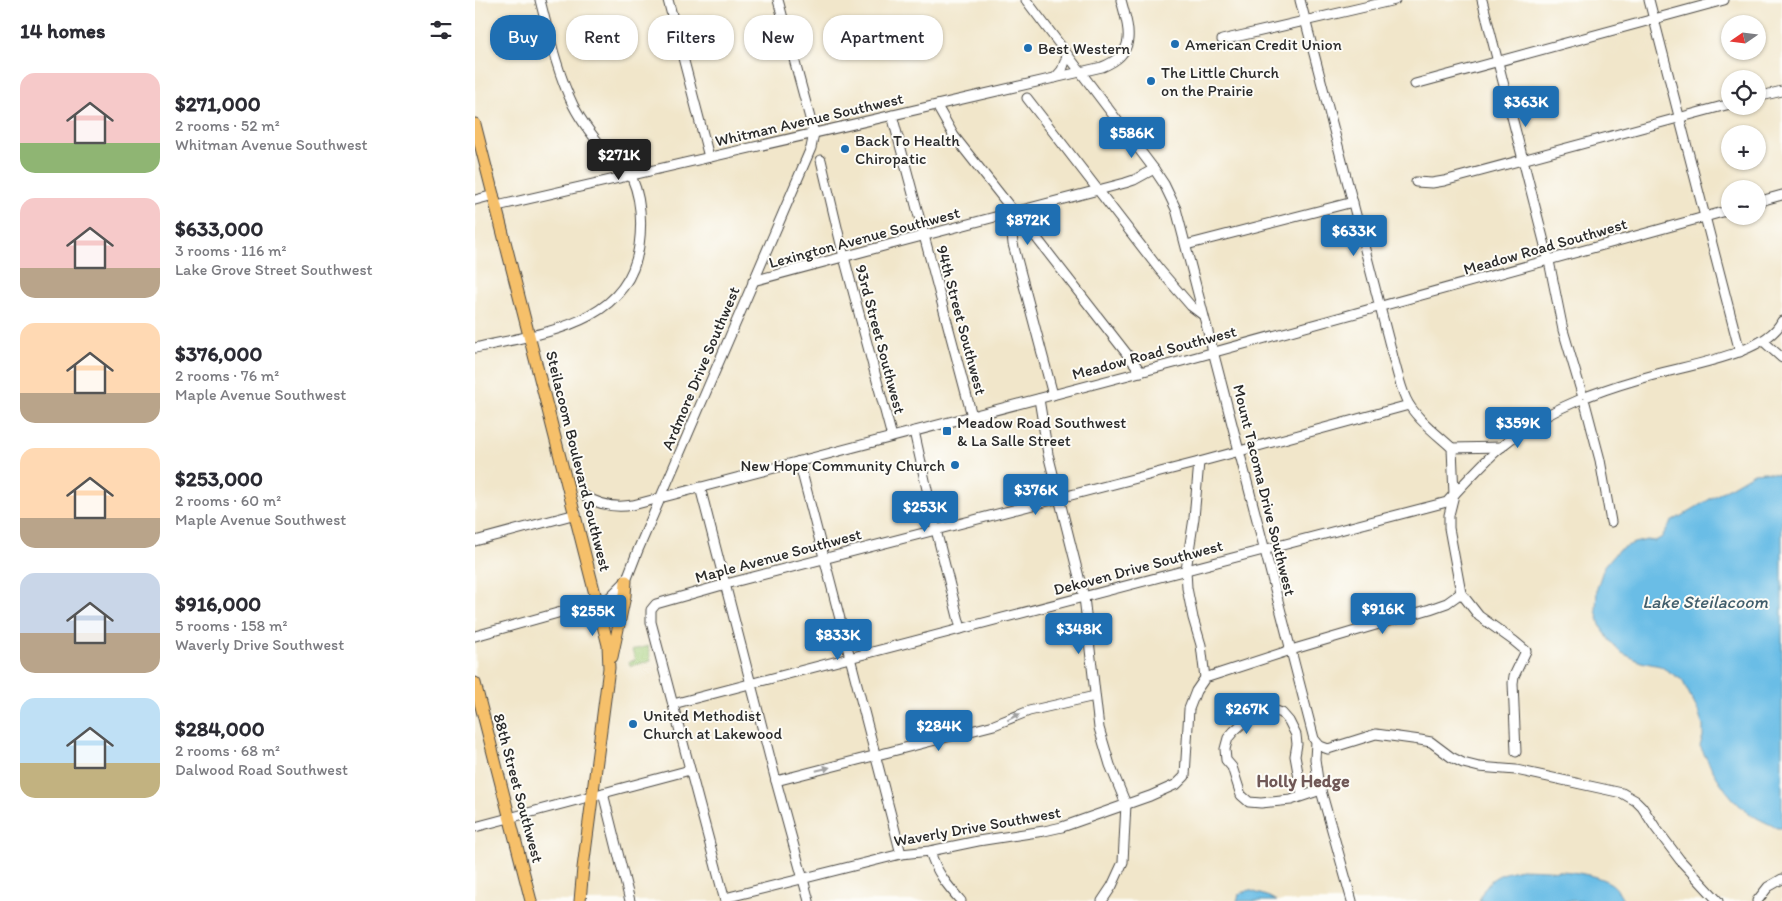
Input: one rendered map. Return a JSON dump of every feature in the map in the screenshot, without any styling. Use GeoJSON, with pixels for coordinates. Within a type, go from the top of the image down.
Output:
{"type":"FeatureCollection","features":[{"type":"Feature","properties":{"kind":"main road","name":"Steilacoom Boulevard Southwest"},"geometry":{"type":"LineString","coordinates":[[475,124],[608,645],[609,668],[598,794],[580,901]]}},
{"type":"Feature","properties":{"kind":"main road"},"geometry":{"type":"LineString","coordinates":[[609,668],[617,640],[626,582]]}},
{"type":"Feature","properties":{"kind":"main road","name":"88th Street Southwest"},"geometry":{"type":"LineString","coordinates":[[475,683],[531,901]]}},
{"type":"Feature","properties":{"kind":"street"},"geometry":{"type":"LineString","coordinates":[[475,348],[563,327],[589,317],[615,297],[629,279],[636,262],[640,235],[640,213],[631,176],[614,161],[598,142],[574,105],[557,64],[540,0]]}},
{"type":"Feature","properties":{"kind":"street"},"geometry":{"type":"LineString","coordinates":[[668,0],[709,157]]}},
{"type":"Feature","properties":{"kind":"street"},"geometry":{"type":"LineString","coordinates":[[778,0],[814,133]]}},
{"type":"Feature","properties":{"kind":"street","name":"Mount Tacoma Drive Southwest"},"geometry":{"type":"LineString","coordinates":[[1026,0],[1155,169],[1176,209],[1313,736],[1317,742]]}},
{"type":"Feature","properties":{"kind":"street","name":"Whitman Avenue Southwest"},"geometry":{"type":"LineString","coordinates":[[475,200],[495,201],[631,176],[1081,72],[1113,62],[1123,53],[1129,34],[1121,0]]}},
{"type":"Feature","properties":{"kind":"street"},"geometry":{"type":"LineString","coordinates":[[1300,0],[1404,395],[1409,405],[1452,448],[1454,495],[1449,515],[1449,528],[1461,593],[1479,616],[1526,651],[1514,676],[1513,683],[1516,752]]}},
{"type":"Feature","properties":{"kind":"street"},"geometry":{"type":"LineString","coordinates":[[1222,40],[1395,0]]}},
{"type":"Feature","properties":{"kind":"street"},"geometry":{"type":"LineString","coordinates":[[1482,0],[1549,261],[1562,327],[1600,460],[1611,522]]}},
{"type":"Feature","properties":{"kind":"street"},"geometry":{"type":"LineString","coordinates":[[1649,0],[1740,352]]}},
{"type":"Feature","properties":{"kind":"street"},"geometry":{"type":"LineString","coordinates":[[1415,84],[1724,0]]}},
{"type":"Feature","properties":{"kind":"street"},"geometry":{"type":"LineString","coordinates":[[1055,78],[1062,70],[1067,56]]}},
{"type":"Feature","properties":{"kind":"street"},"geometry":{"type":"LineString","coordinates":[[1766,95],[1782,91]]}},
{"type":"Feature","properties":{"kind":"street"},"geometry":{"type":"LineString","coordinates":[[1027,98],[1159,269],[1191,306],[1203,315]]}},
{"type":"Feature","properties":{"kind":"street"},"geometry":{"type":"LineString","coordinates":[[937,106],[954,136],[1013,212],[1021,218],[1141,372]]}},
{"type":"Feature","properties":{"kind":"street"},"geometry":{"type":"LineString","coordinates":[[1415,182],[1438,182],[1721,106]]}},
{"type":"Feature","properties":{"kind":"street","name":"94th Street Southwest"},"geometry":{"type":"LineString","coordinates":[[892,116],[972,416]]}},
{"type":"Feature","properties":{"kind":"street","name":"Ardmore Drive Southwest"},"geometry":{"type":"LineString","coordinates":[[475,636],[598,602],[613,596],[626,582],[753,281],[803,168],[811,148],[814,133]]}},
{"type":"Feature","properties":{"kind":"street","name":"93rd Street Southwest"},"geometry":{"type":"LineString","coordinates":[[821,160],[844,257],[892,437]]}},
{"type":"Feature","properties":{"kind":"street","name":"Lexington Avenue Southwest"},"geometry":{"type":"LineString","coordinates":[[753,281],[1099,190],[1134,180],[1155,169]]}},
{"type":"Feature","properties":{"kind":"street"},"geometry":{"type":"LineString","coordinates":[[1766,199],[1782,195]]}},
{"type":"Feature","properties":{"kind":"street"},"geometry":{"type":"LineString","coordinates":[[1186,245],[1353,202]]}},
{"type":"Feature","properties":{"kind":"street"},"geometry":{"type":"LineString","coordinates":[[1013,212],[1011,224],[1013,244],[1053,395]]}},
{"type":"Feature","properties":{"kind":"street","name":"Meadow Road Southwest"},"geometry":{"type":"LineString","coordinates":[[585,496],[614,507],[633,505],[1141,372],[1721,212]]}},
{"type":"Feature","properties":{"kind":"street","name":"Dekoven Drive Southwest"},"geometry":{"type":"LineString","coordinates":[[673,704],[751,682],[1447,502],[1484,462],[1522,430],[1545,416],[1583,398],[1615,386],[1740,352],[1776,331],[1782,320]]}},
{"type":"Feature","properties":{"kind":"street"},"geometry":{"type":"LineString","coordinates":[[1763,340],[1782,358]]}},
{"type":"Feature","properties":{"kind":"street"},"geometry":{"type":"LineString","coordinates":[[1039,399],[1048,454],[1084,597],[1099,728],[1126,804],[1123,862],[1112,886],[1102,901]]}},
{"type":"Feature","properties":{"kind":"street","name":"Maple Avenue Southwest"},"geometry":{"type":"LineString","coordinates":[[673,704],[651,622],[651,610],[659,602],[1239,452],[1409,405]]}},
{"type":"Feature","properties":{"kind":"street"},"geometry":{"type":"LineString","coordinates":[[914,431],[961,629]]}},
{"type":"Feature","properties":{"kind":"street"},"geometry":{"type":"LineString","coordinates":[[1452,448],[1502,447]]}},
{"type":"Feature","properties":{"kind":"street"},"geometry":{"type":"LineString","coordinates":[[799,461],[901,854]]}},
{"type":"Feature","properties":{"kind":"street"},"geometry":{"type":"LineString","coordinates":[[1199,462],[1194,518],[1186,570],[1189,602],[1201,645],[1205,678],[1291,650],[1430,609],[1447,603],[1461,593]]}},
{"type":"Feature","properties":{"kind":"street"},"geometry":{"type":"LineString","coordinates":[[675,466],[674,476],[676,483],[682,489],[690,490]]}},
{"type":"Feature","properties":{"kind":"street"},"geometry":{"type":"LineString","coordinates":[[701,487],[776,781],[809,901]]}},
{"type":"Feature","properties":{"kind":"street"},"geometry":{"type":"LineString","coordinates":[[475,541],[576,514]]}},
{"type":"Feature","properties":{"kind":"street","name":"Waverly Drive Southwest"},"geometry":{"type":"LineString","coordinates":[[725,900],[803,878],[901,854],[1044,832],[1085,819],[1177,784],[1185,776],[1189,709],[1196,691],[1205,678]]}},
{"type":"Feature","properties":{"kind":"street"},"geometry":{"type":"LineString","coordinates":[[776,781],[994,725],[1029,711],[1095,696]]}},
{"type":"Feature","properties":{"kind":"street"},"geometry":{"type":"LineString","coordinates":[[673,704],[725,900]]}},
{"type":"Feature","properties":{"kind":"street"},"geometry":{"type":"LineString","coordinates":[[1302,792],[1295,756],[1296,735],[1289,721],[1282,713],[1273,710],[1263,713],[1244,722],[1233,730],[1228,738],[1225,749],[1226,760],[1232,767],[1241,795],[1249,802],[1261,803],[1291,800],[1302,792],[1320,787]]}},
{"type":"Feature","properties":{"kind":"street"},"geometry":{"type":"LineString","coordinates":[[1317,742],[1323,748],[1328,749],[1376,734],[1420,740],[1431,742],[1451,757],[1463,763],[1479,767],[1516,770],[1622,793],[1642,807],[1680,860],[1717,901]]}},
{"type":"Feature","properties":{"kind":"street"},"geometry":{"type":"LineString","coordinates":[[1317,742],[1315,759],[1320,787],[1352,901]]}},
{"type":"Feature","properties":{"kind":"street"},"geometry":{"type":"LineString","coordinates":[[475,827],[690,770]]}},
{"type":"Feature","properties":{"kind":"street"},"geometry":{"type":"LineString","coordinates":[[598,794],[630,901]]}},
{"type":"Feature","properties":{"kind":"street"},"geometry":{"type":"LineString","coordinates":[[930,851],[933,862],[943,881],[961,901]]}},
{"type":"Feature","properties":{"kind":"street"},"geometry":{"type":"LineString","coordinates":[[1757,901],[1768,887],[1782,879]]}},
{"type":"Feature","properties":{"kind":"green space"},"geometry":{"type":"Polygon","coordinates":[[[648,646],[651,661],[630,666],[629,662],[635,660],[632,650],[648,646]]]}},
{"type":"Feature","properties":{"kind":"water","name":"Lake Steilacoom"},"geometry":{"type":"Polygon","coordinates":[[[1765,472],[1782,475],[1782,828],[1777,828],[1749,813],[1733,799],[1720,783],[1700,746],[1703,737],[1703,726],[1698,711],[1682,680],[1660,666],[1641,662],[1622,653],[1610,641],[1600,625],[1596,610],[1597,588],[1604,567],[1618,550],[1634,543],[1647,540],[1655,541],[1661,538],[1671,522],[1754,473],[1765,472]]]}},
{"type":"Feature","properties":{"kind":"water"},"geometry":{"type":"Polygon","coordinates":[[[1521,869],[1567,871],[1590,875],[1610,883],[1624,901],[1479,901],[1486,887],[1495,878],[1521,869]]]}},
{"type":"Feature","properties":{"kind":"water"},"geometry":{"type":"Polygon","coordinates":[[[1249,890],[1277,901],[1237,901],[1239,894],[1249,890]]]}},
{"type":"Feature","properties":{"kind":"place","name":"American Credit Union"},"geometry":{"type":"Point","coordinates":[1175,44]}},
{"type":"Feature","properties":{"kind":"place","name":"Best Western"},"geometry":{"type":"Point","coordinates":[1028,48]}},
{"type":"Feature","properties":{"kind":"place","name":"The Little Church on the Prairie"},"geometry":{"type":"Point","coordinates":[1151,81]}},
{"type":"Feature","properties":{"kind":"place","name":"Back To Health Chiropatic"},"geometry":{"type":"Point","coordinates":[845,149]}},
{"type":"Feature","properties":{"kind":"place","name":"Meadow Road Southwest & La Salle Street"},"geometry":{"type":"Point","coordinates":[947,431]}},
{"type":"Feature","properties":{"kind":"place","name":"New Hope Community Church"},"geometry":{"type":"Point","coordinates":[955,465]}},
{"type":"Feature","properties":{"kind":"place","name":"United Methodist Church at Lakewood"},"geometry":{"type":"Point","coordinates":[633,724]}},
{"type":"Feature","properties":{"kind":"district","name":"Holly Hedge"},"geometry":{"type":"Point","coordinates":[1303,781]}}]}
